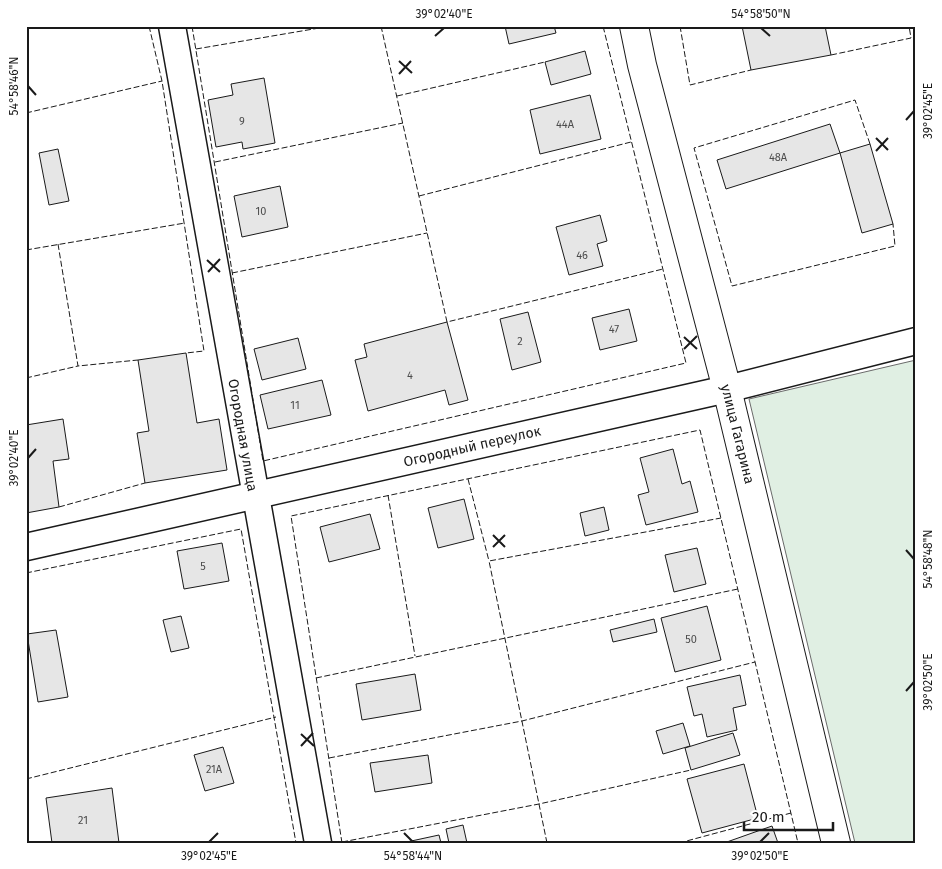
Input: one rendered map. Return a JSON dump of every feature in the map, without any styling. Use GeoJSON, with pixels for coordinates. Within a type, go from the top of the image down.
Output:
{"type":"FeatureCollection","features":[{"type":"Feature","properties":{"kind":"street","name":"Огородная улица"},"geometry":{"type":"LineString","coordinates":[[172,26],[254,496],[318,843]]}},
{"type":"Feature","properties":{"kind":"street","name":"улица Гагарина"},"geometry":{"type":"LineString","coordinates":[[634,26],[642,65],[727,389],[836,843]]}},
{"type":"Feature","properties":{"kind":"street","name":"Огородный переулок"},"geometry":{"type":"LineString","coordinates":[[26,547],[727,389],[916,341]]}},
{"type":"Feature","properties":{"kind":"green space"},"geometry":{"type":"Polygon","coordinates":[[[916,360],[916,843],[855,843],[749,399],[916,360]]]}},
{"type":"Feature","properties":{"kind":"building"},"geometry":{"type":"Polygon","coordinates":[[[505,26],[554,26],[556,33],[509,44],[505,26]]]}},
{"type":"Feature","properties":{"kind":"building"},"geometry":{"type":"Polygon","coordinates":[[[742,26],[825,26],[831,55],[751,70],[742,26]]]}},
{"type":"Feature","properties":{"kind":"building"},"geometry":{"type":"Polygon","coordinates":[[[585,51],[591,74],[551,85],[545,62],[585,51]]]}},
{"type":"Feature","properties":{"kind":"building"},"geometry":{"type":"Polygon","coordinates":[[[264,78],[275,143],[243,149],[242,142],[216,147],[208,100],[233,95],[231,84],[264,78]]]}},
{"type":"Feature","properties":{"kind":"building"},"geometry":{"type":"Polygon","coordinates":[[[590,95],[601,139],[540,154],[530,110],[590,95]]]}},
{"type":"Feature","properties":{"kind":"building"},"geometry":{"type":"Polygon","coordinates":[[[830,124],[840,153],[726,189],[717,160],[830,124]]]}},
{"type":"Feature","properties":{"kind":"building"},"geometry":{"type":"Polygon","coordinates":[[[870,144],[893,224],[862,233],[840,153],[870,144]]]}},
{"type":"Feature","properties":{"kind":"building"},"geometry":{"type":"Polygon","coordinates":[[[58,149],[69,201],[49,205],[39,153],[58,149]]]}},
{"type":"Feature","properties":{"kind":"building"},"geometry":{"type":"Polygon","coordinates":[[[280,186],[288,227],[242,237],[234,196],[280,186]]]}},
{"type":"Feature","properties":{"kind":"building"},"geometry":{"type":"Polygon","coordinates":[[[600,215],[607,241],[597,244],[603,266],[569,275],[556,227],[600,215]]]}},
{"type":"Feature","properties":{"kind":"building"},"geometry":{"type":"Polygon","coordinates":[[[629,309],[637,341],[600,350],[592,318],[629,309]]]}},
{"type":"Feature","properties":{"kind":"building"},"geometry":{"type":"Polygon","coordinates":[[[528,312],[541,362],[512,370],[500,319],[528,312]]]}},
{"type":"Feature","properties":{"kind":"building"},"geometry":{"type":"Polygon","coordinates":[[[447,322],[468,400],[449,405],[445,390],[368,411],[355,360],[367,357],[364,344],[447,322]]]}},
{"type":"Feature","properties":{"kind":"building"},"geometry":{"type":"Polygon","coordinates":[[[298,338],[306,369],[262,380],[254,349],[298,338]]]}},
{"type":"Feature","properties":{"kind":"building"},"geometry":{"type":"Polygon","coordinates":[[[186,353],[197,423],[219,419],[227,470],[145,483],[137,433],[149,431],[138,360],[186,353]]]}},
{"type":"Feature","properties":{"kind":"building"},"geometry":{"type":"Polygon","coordinates":[[[322,380],[331,415],[268,429],[260,395],[322,380]]]}},
{"type":"Feature","properties":{"kind":"building"},"geometry":{"type":"Polygon","coordinates":[[[63,419],[69,459],[53,461],[59,507],[26,513],[26,425],[63,419]]]}},
{"type":"Feature","properties":{"kind":"building"},"geometry":{"type":"Polygon","coordinates":[[[673,449],[682,484],[690,481],[698,512],[646,525],[638,495],[649,492],[640,458],[673,449]]]}},
{"type":"Feature","properties":{"kind":"building"},"geometry":{"type":"Polygon","coordinates":[[[464,499],[474,539],[438,548],[428,508],[464,499]]]}},
{"type":"Feature","properties":{"kind":"building"},"geometry":{"type":"Polygon","coordinates":[[[604,507],[609,530],[585,536],[580,513],[604,507]]]}},
{"type":"Feature","properties":{"kind":"building"},"geometry":{"type":"Polygon","coordinates":[[[370,514],[380,549],[329,562],[320,527],[370,514]]]}},
{"type":"Feature","properties":{"kind":"building"},"geometry":{"type":"Polygon","coordinates":[[[222,543],[229,581],[184,589],[177,551],[222,543]]]}},
{"type":"Feature","properties":{"kind":"building"},"geometry":{"type":"Polygon","coordinates":[[[697,548],[706,584],[674,592],[665,555],[697,548]]]}},
{"type":"Feature","properties":{"kind":"building"},"geometry":{"type":"Polygon","coordinates":[[[707,606],[721,660],[675,672],[661,618],[707,606]]]}},
{"type":"Feature","properties":{"kind":"building"},"geometry":{"type":"Polygon","coordinates":[[[181,616],[189,648],[171,652],[163,620],[181,616]]]}},
{"type":"Feature","properties":{"kind":"building"},"geometry":{"type":"Polygon","coordinates":[[[654,619],[657,632],[613,642],[610,630],[654,619]]]}},
{"type":"Feature","properties":{"kind":"building"},"geometry":{"type":"Polygon","coordinates":[[[56,630],[68,697],[38,702],[27,634],[56,630]]]}},
{"type":"Feature","properties":{"kind":"building"},"geometry":{"type":"Polygon","coordinates":[[[415,674],[421,710],[362,720],[356,684],[415,674]]]}},
{"type":"Feature","properties":{"kind":"building"},"geometry":{"type":"Polygon","coordinates":[[[740,675],[746,705],[733,708],[737,730],[707,737],[702,714],[694,716],[687,687],[740,675]]]}},
{"type":"Feature","properties":{"kind":"building"},"geometry":{"type":"Polygon","coordinates":[[[683,723],[690,746],[663,754],[656,731],[683,723]]]}},
{"type":"Feature","properties":{"kind":"building"},"geometry":{"type":"Polygon","coordinates":[[[733,733],[740,755],[691,770],[685,748],[733,733]]]}},
{"type":"Feature","properties":{"kind":"building"},"geometry":{"type":"Polygon","coordinates":[[[223,747],[234,783],[205,791],[194,755],[223,747]]]}},
{"type":"Feature","properties":{"kind":"building"},"geometry":{"type":"Polygon","coordinates":[[[428,755],[432,783],[375,792],[370,763],[428,755]]]}},
{"type":"Feature","properties":{"kind":"building"},"geometry":{"type":"Polygon","coordinates":[[[744,764],[758,818],[702,833],[687,779],[744,764]]]}},
{"type":"Feature","properties":{"kind":"building"},"geometry":{"type":"Polygon","coordinates":[[[112,788],[119,843],[52,843],[46,798],[112,788]]]}},
{"type":"Feature","properties":{"kind":"building"},"geometry":{"type":"Polygon","coordinates":[[[463,825],[467,843],[449,843],[446,829],[463,825]]]}},
{"type":"Feature","properties":{"kind":"building"},"geometry":{"type":"Polygon","coordinates":[[[772,826],[778,843],[724,843],[772,826]]]}},
{"type":"Feature","properties":{"kind":"building"},"geometry":{"type":"Polygon","coordinates":[[[439,835],[441,843],[402,843],[439,835]]]}},
{"type":"Feature","properties":{"kind":"fence"},"geometry":{"type":"LineString","coordinates":[[149,26],[162,81],[204,351],[186,353]]}},
{"type":"Feature","properties":{"kind":"fence"},"geometry":{"type":"LineString","coordinates":[[192,26],[263,461],[686,363],[603,26]]}},
{"type":"Feature","properties":{"kind":"fence"},"geometry":{"type":"LineString","coordinates":[[196,49],[331,26]]}},
{"type":"Feature","properties":{"kind":"fence"},"geometry":{"type":"LineString","coordinates":[[381,26],[447,322],[663,269]]}},
{"type":"Feature","properties":{"kind":"fence"},"geometry":{"type":"LineString","coordinates":[[680,26],[690,85],[751,70]]}},
{"type":"Feature","properties":{"kind":"fence"},"geometry":{"type":"LineString","coordinates":[[831,55],[911,38],[909,26]]}},
{"type":"Feature","properties":{"kind":"fence"},"geometry":{"type":"LineString","coordinates":[[397,96],[545,62]]}},
{"type":"Feature","properties":{"kind":"fence"},"geometry":{"type":"LineString","coordinates":[[26,113],[162,81]]}},
{"type":"Feature","properties":{"kind":"fence"},"geometry":{"type":"LineString","coordinates":[[870,144],[855,100],[694,148],[732,286],[895,246],[893,224]]}},
{"type":"Feature","properties":{"kind":"fence"},"geometry":{"type":"LineString","coordinates":[[215,162],[403,123]]}},
{"type":"Feature","properties":{"kind":"fence"},"geometry":{"type":"LineString","coordinates":[[419,196],[631,142]]}},
{"type":"Feature","properties":{"kind":"fence"},"geometry":{"type":"LineString","coordinates":[[26,250],[185,223]]}},
{"type":"Feature","properties":{"kind":"fence"},"geometry":{"type":"LineString","coordinates":[[232,273],[427,233]]}},
{"type":"Feature","properties":{"kind":"fence"},"geometry":{"type":"LineString","coordinates":[[58,244],[78,366],[138,360]]}},
{"type":"Feature","properties":{"kind":"fence"},"geometry":{"type":"LineString","coordinates":[[26,378],[78,366]]}},
{"type":"Feature","properties":{"kind":"fence"},"geometry":{"type":"LineString","coordinates":[[342,843],[291,516],[700,430],[798,843]]}},
{"type":"Feature","properties":{"kind":"fence"},"geometry":{"type":"LineString","coordinates":[[468,479],[489,561]]}},
{"type":"Feature","properties":{"kind":"fence"},"geometry":{"type":"LineString","coordinates":[[59,507],[145,483]]}},
{"type":"Feature","properties":{"kind":"fence"},"geometry":{"type":"LineString","coordinates":[[388,495],[415,656]]}},
{"type":"Feature","properties":{"kind":"fence"},"geometry":{"type":"LineString","coordinates":[[547,843],[489,561],[721,518]]}},
{"type":"Feature","properties":{"kind":"fence"},"geometry":{"type":"LineString","coordinates":[[26,573],[241,529],[296,843]]}},
{"type":"Feature","properties":{"kind":"fence"},"geometry":{"type":"LineString","coordinates":[[316,678],[738,589]]}},
{"type":"Feature","properties":{"kind":"fence"},"geometry":{"type":"LineString","coordinates":[[329,758],[522,721],[755,662]]}},
{"type":"Feature","properties":{"kind":"fence"},"geometry":{"type":"LineString","coordinates":[[26,779],[276,717]]}},
{"type":"Feature","properties":{"kind":"fence"},"geometry":{"type":"LineString","coordinates":[[342,842],[539,804],[691,770]]}},
{"type":"Feature","properties":{"kind":"fence"},"geometry":{"type":"LineString","coordinates":[[679,843],[791,813]]}},
{"type":"Feature","properties":{"kind":"fence"},"geometry":{"type":"LineString","coordinates":[[26,835],[27,843]]}}]}
